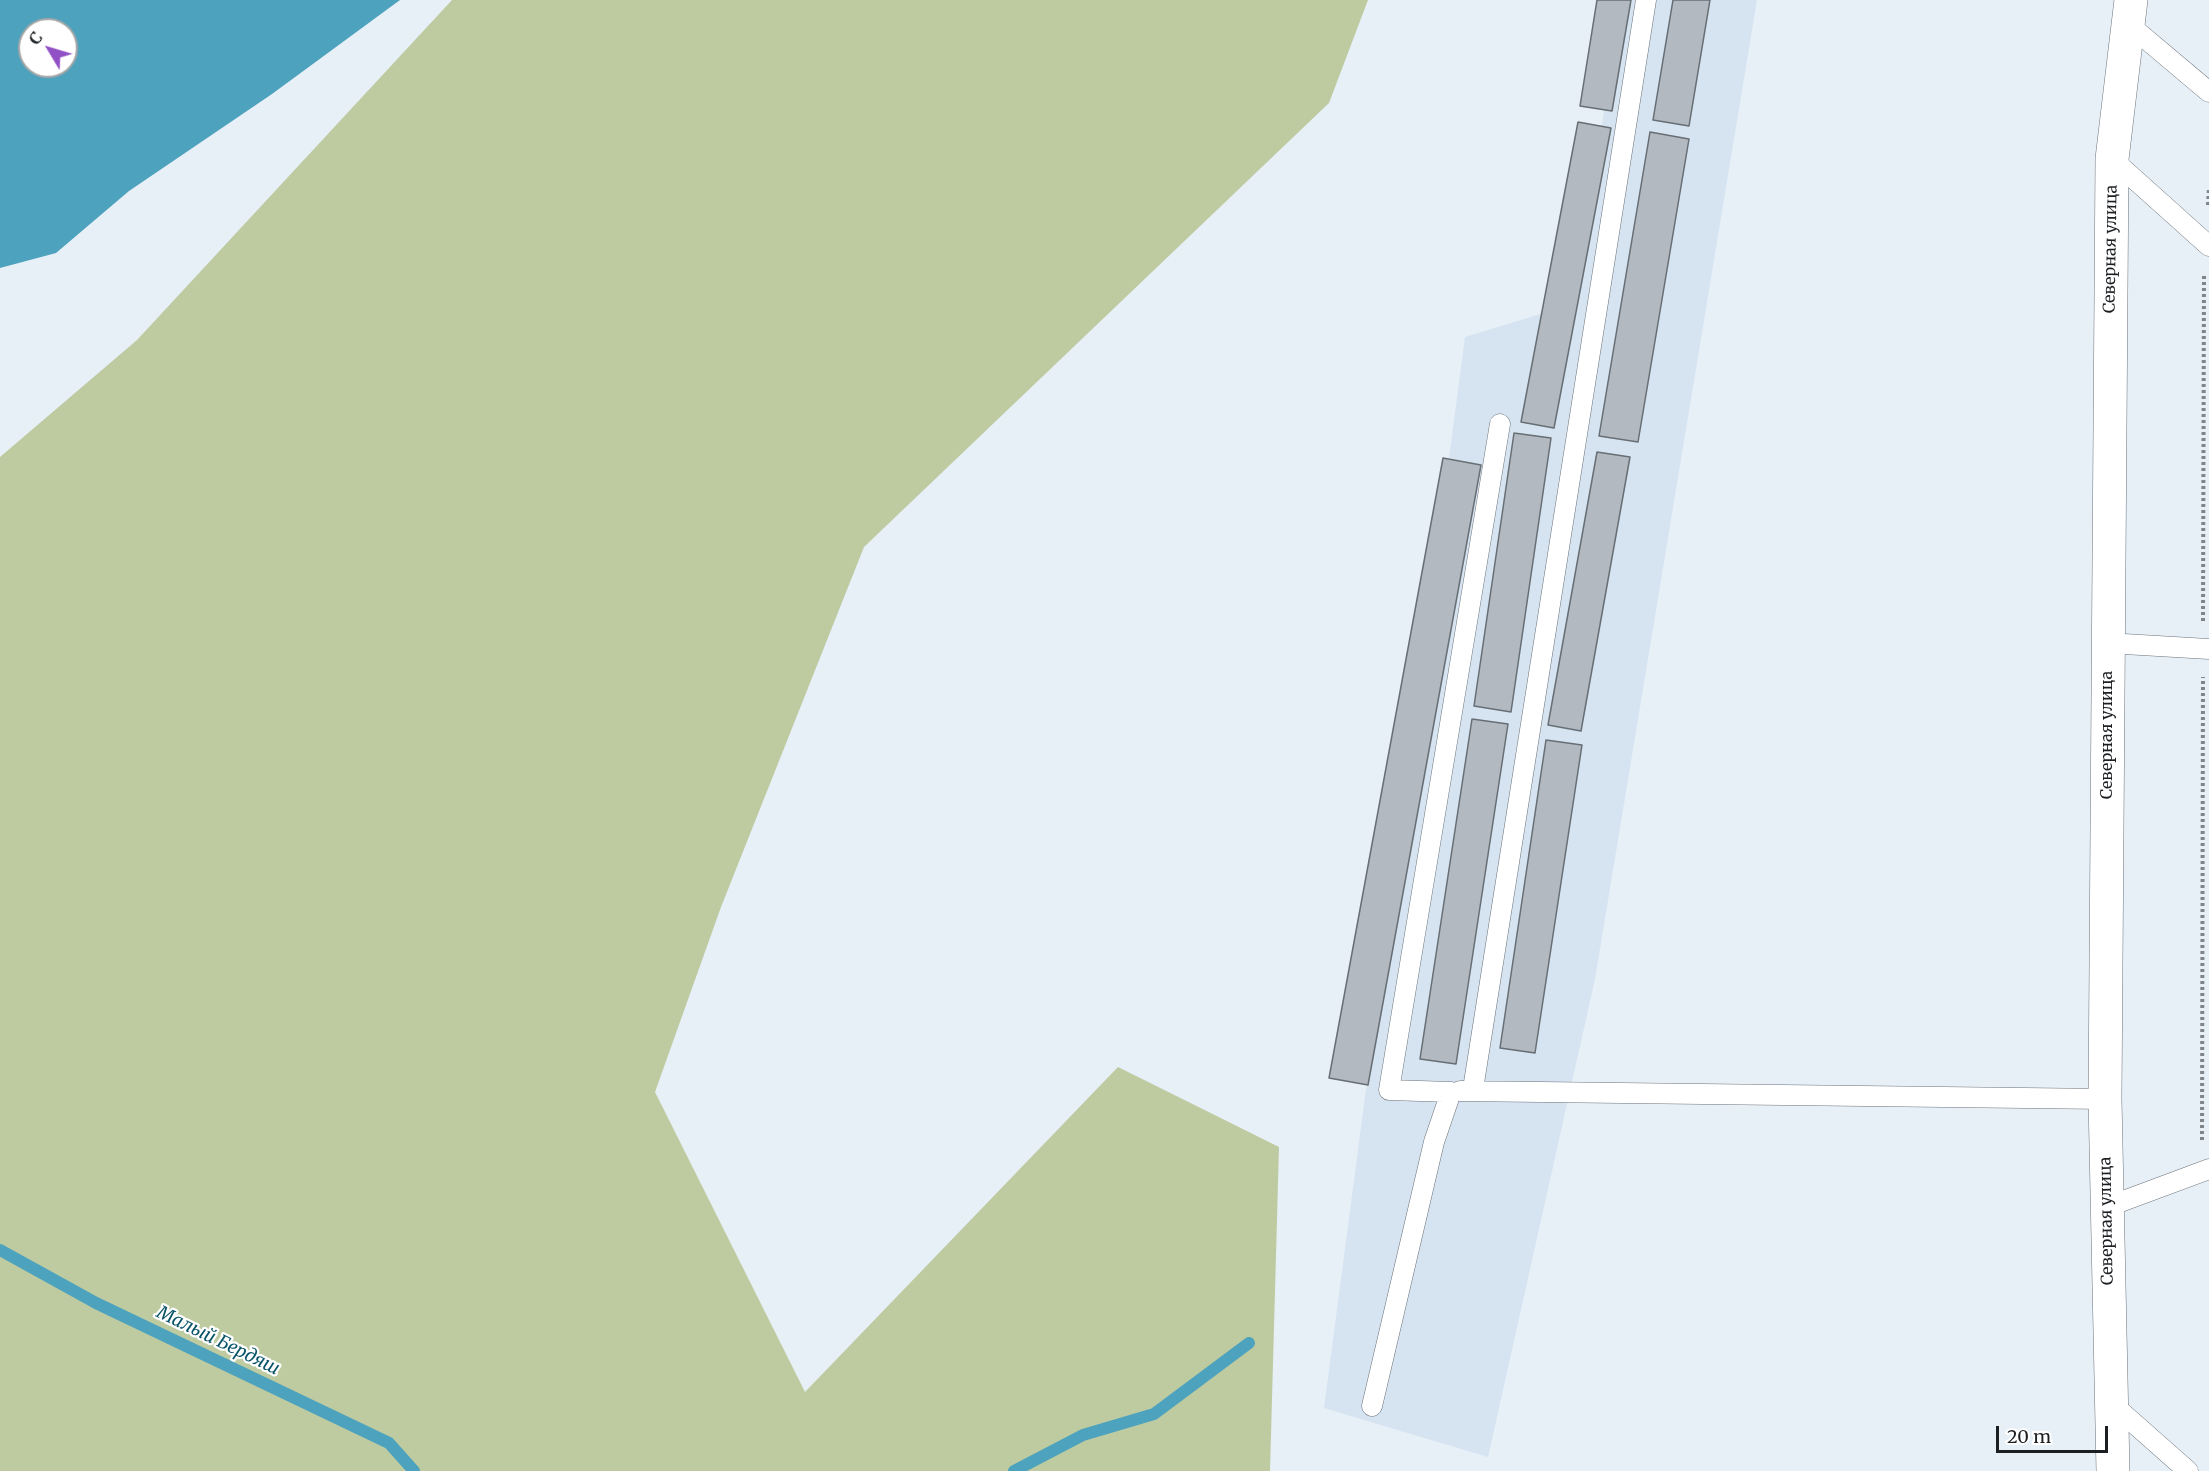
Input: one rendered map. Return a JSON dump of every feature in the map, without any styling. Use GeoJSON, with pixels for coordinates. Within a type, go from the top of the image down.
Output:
{"type":"FeatureCollection","features":[{"type":"Feature","properties":{"kind":"street","name":"Северная улица"},"geometry":{"type":"LineString","coordinates":[[2113,1471],[2105,1099],[2112,159],[2129,11]]}},
{"type":"Feature","properties":{"kind":"lane"},"geometry":{"type":"LineString","coordinates":[[1473,1089],[1646,0]]}},
{"type":"Feature","properties":{"kind":"lane"},"geometry":{"type":"LineString","coordinates":[[2129,11],[2209,92]]}},
{"type":"Feature","properties":{"kind":"lane"},"geometry":{"type":"LineString","coordinates":[[2112,159],[2207,244]]}},
{"type":"Feature","properties":{"kind":"lane"},"geometry":{"type":"LineString","coordinates":[[1500,424],[1389,1089],[1451,1092],[1473,1089],[2105,1099]]}},
{"type":"Feature","properties":{"kind":"lane"},"geometry":{"type":"LineString","coordinates":[[2107,643],[2206,649]]}},
{"type":"Feature","properties":{"kind":"lane"},"geometry":{"type":"LineString","coordinates":[[1372,1406],[1434,1142],[1451,1092]]}},
{"type":"Feature","properties":{"kind":"lane"},"geometry":{"type":"LineString","coordinates":[[2107,1207],[2206,1171]]}},
{"type":"Feature","properties":{"kind":"lane"},"geometry":{"type":"LineString","coordinates":[[2111,1403],[2188,1471]]}},
{"type":"Feature","properties":{"kind":"path"},"geometry":{"type":"LineString","coordinates":[[2206,1171],[2207,244],[2209,187]]}},
{"type":"Feature","properties":{"kind":"shaded area"},"geometry":{"type":"Polygon","coordinates":[[[1622,0],[1757,0],[1595,979],[1488,1457],[1324,1408],[1465,337],[1573,304],[1622,0]]]}},
{"type":"Feature","properties":{"kind":"green space"},"geometry":{"type":"Polygon","coordinates":[[[452,0],[1368,0],[1329,103],[864,547],[721,907],[655,1092],[805,1392],[1118,1067],[1279,1147],[1270,1471],[0,1471],[0,457],[137,340],[452,0]]]}},
{"type":"Feature","properties":{"kind":"water"},"geometry":{"type":"Polygon","coordinates":[[[0,0],[400,0],[272,94],[129,191],[56,253],[0,268],[0,0]]]}},
{"type":"Feature","properties":{"kind":"building"},"geometry":{"type":"Polygon","coordinates":[[[1597,0],[1631,0],[1612,111],[1580,106],[1597,0]]]}},
{"type":"Feature","properties":{"kind":"building"},"geometry":{"type":"Polygon","coordinates":[[[1673,0],[1710,0],[1689,126],[1653,120],[1673,0]]]}},
{"type":"Feature","properties":{"kind":"building"},"geometry":{"type":"Polygon","coordinates":[[[1578,122],[1611,128],[1554,428],[1521,422],[1578,122]]]}},
{"type":"Feature","properties":{"kind":"building"},"geometry":{"type":"Polygon","coordinates":[[[1650,132],[1689,139],[1638,442],[1599,436],[1650,132]]]}},
{"type":"Feature","properties":{"kind":"building"},"geometry":{"type":"Polygon","coordinates":[[[1514,433],[1551,438],[1511,712],[1474,706],[1514,433]]]}},
{"type":"Feature","properties":{"kind":"building"},"geometry":{"type":"Polygon","coordinates":[[[1597,452],[1630,457],[1581,731],[1548,725],[1597,452]]]}},
{"type":"Feature","properties":{"kind":"building"},"geometry":{"type":"Polygon","coordinates":[[[1443,458],[1481,465],[1368,1085],[1329,1078],[1443,458]]]}},
{"type":"Feature","properties":{"kind":"building"},"geometry":{"type":"Polygon","coordinates":[[[1472,719],[1508,724],[1456,1064],[1420,1059],[1472,719]]]}},
{"type":"Feature","properties":{"kind":"building"},"geometry":{"type":"Polygon","coordinates":[[[1546,740],[1582,745],[1535,1053],[1500,1048],[1546,740]]]}},
{"type":"Feature","properties":{"kind":"waterway","name":"Малый Бердяш"},"geometry":{"type":"LineString","coordinates":[[0,1250],[96,1303],[389,1443],[414,1471]]}},
{"type":"Feature","properties":{"kind":"waterway"},"geometry":{"type":"LineString","coordinates":[[1014,1471],[1083,1435],[1154,1414],[1249,1343]]}}]}
